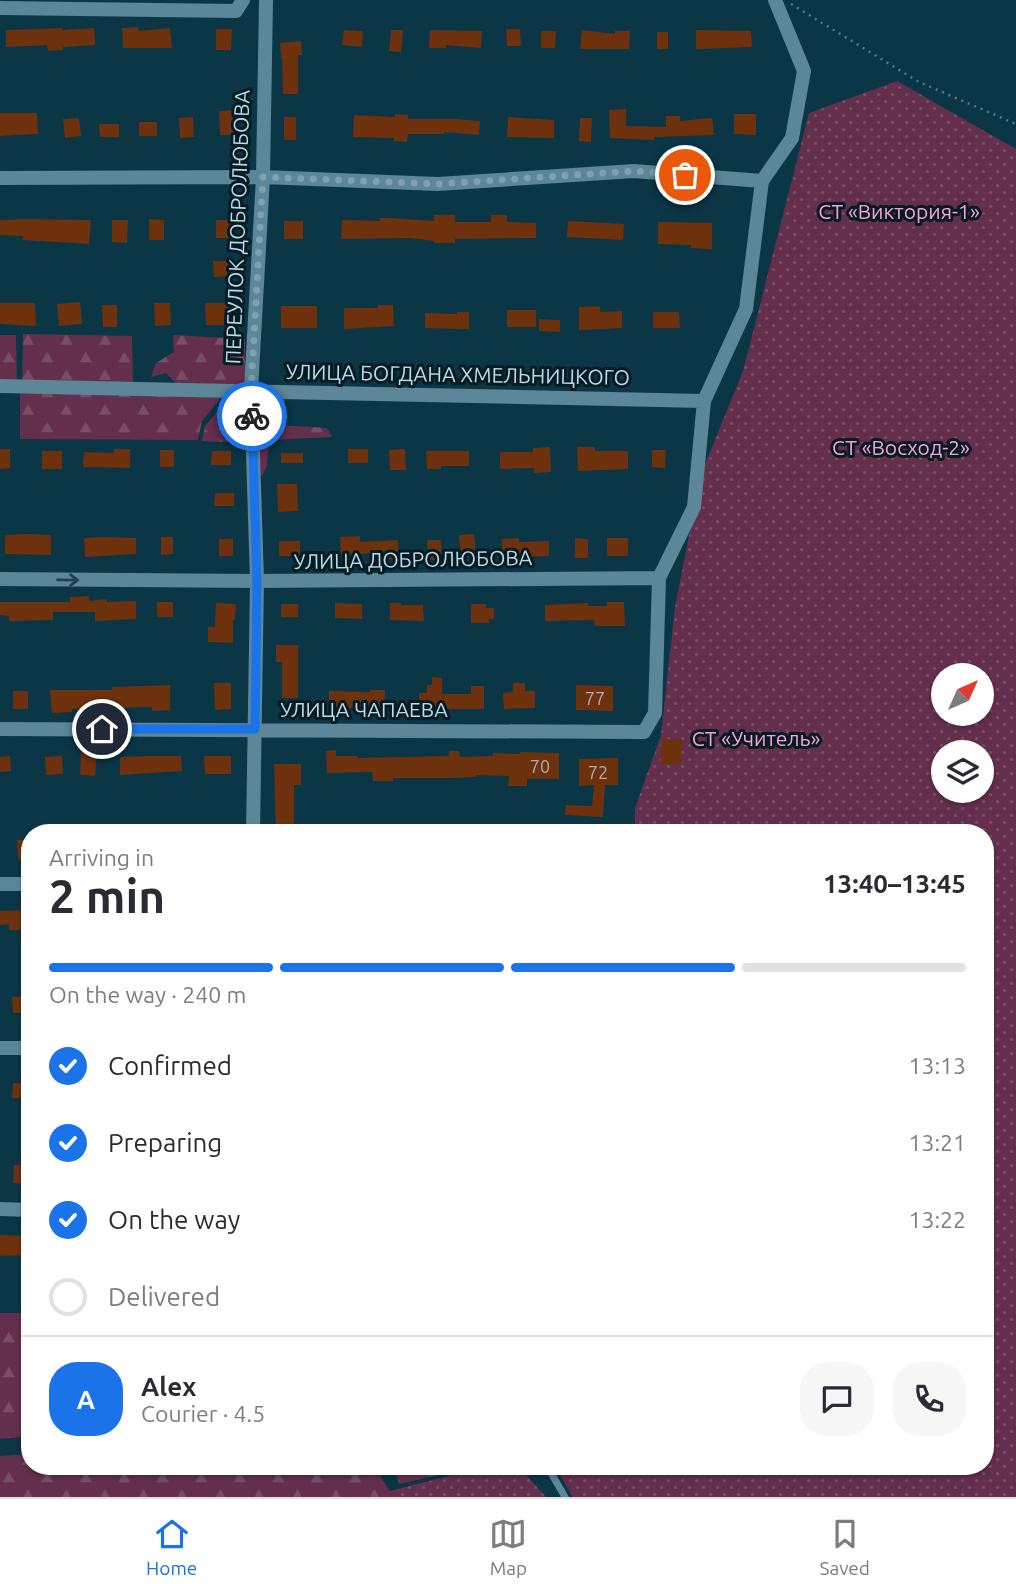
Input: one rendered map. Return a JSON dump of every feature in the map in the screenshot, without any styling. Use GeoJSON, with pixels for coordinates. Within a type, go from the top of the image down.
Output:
{"type":"FeatureCollection","features":[{"type":"Feature","properties":{"kind":"street"},"geometry":{"type":"LineString","coordinates":[[0,8],[236,11],[243,0]]}},
{"type":"Feature","properties":{"kind":"street","name":"ПЕРЕУЛОК ДОБРОЛЮБОВА"},"geometry":{"type":"LineString","coordinates":[[253,824],[257,582],[251,390],[263,177],[266,0]]}},
{"type":"Feature","properties":{"kind":"street"},"geometry":{"type":"LineString","coordinates":[[659,578],[694,508],[704,401],[746,309],[762,181],[792,138],[804,71],[775,0]]}},
{"type":"Feature","properties":{"kind":"street"},"geometry":{"type":"LineString","coordinates":[[0,178],[263,177],[438,184],[634,171],[762,181]]}},
{"type":"Feature","properties":{"kind":"street","name":"УЛИЦА БОГДАНА ХМЕЛЬНИЦКОГО"},"geometry":{"type":"LineString","coordinates":[[0,386],[704,401]]}},
{"type":"Feature","properties":{"kind":"street","name":"УЛИЦА ДОБРОЛЮБОВА"},"geometry":{"type":"LineString","coordinates":[[0,579],[257,582],[659,578]]}},
{"type":"Feature","properties":{"kind":"street","name":"УЛИЦА ЧАПАЕВА"},"geometry":{"type":"LineString","coordinates":[[0,729],[644,732],[655,713],[659,578]]}},
{"type":"Feature","properties":{"kind":"street"},"geometry":{"type":"LineString","coordinates":[[0,884],[21,884]]}},
{"type":"Feature","properties":{"kind":"street"},"geometry":{"type":"LineString","coordinates":[[0,1048],[21,1048]]}},
{"type":"Feature","properties":{"kind":"street"},"geometry":{"type":"LineString","coordinates":[[0,1209],[21,1210]]}},
{"type":"Feature","properties":{"kind":"lane"},"geometry":{"type":"LineString","coordinates":[[552,1475],[565,1497]]}},
{"type":"Feature","properties":{"kind":"path"},"geometry":{"type":"LineString","coordinates":[[783,0],[919,82],[1016,124]]}},
{"type":"Feature","properties":{"kind":"green space"},"geometry":{"type":"Polygon","coordinates":[[[897,81],[1016,149],[1016,1497],[573,1497],[560,1475],[994,1475],[994,824],[635,824],[635,808],[661,735],[675,607],[701,474],[743,371],[809,113],[897,81]]]}},
{"type":"Feature","properties":{"kind":"green space"},"geometry":{"type":"Polygon","coordinates":[[[23,334],[132,336],[133,384],[22,383],[23,334]]]}},
{"type":"Feature","properties":{"kind":"green space"},"geometry":{"type":"Polygon","coordinates":[[[0,335],[16,335],[17,382],[0,382],[0,335]]]}},
{"type":"Feature","properties":{"kind":"green space"},"geometry":{"type":"Polygon","coordinates":[[[173,335],[245,339],[245,385],[178,385],[166,373],[151,377],[156,363],[174,352],[173,335]]]}},
{"type":"Feature","properties":{"kind":"green space"},"geometry":{"type":"Polygon","coordinates":[[[20,390],[221,398],[202,421],[198,440],[20,439],[20,390]]]}},
{"type":"Feature","properties":{"kind":"green space"},"geometry":{"type":"Polygon","coordinates":[[[255,394],[286,397],[278,425],[327,428],[332,437],[269,440],[267,466],[262,476],[256,472],[255,394]]]}},
{"type":"Feature","properties":{"kind":"green space"},"geometry":{"type":"Polygon","coordinates":[[[228,399],[239,400],[245,411],[245,443],[202,441],[205,426],[228,399]]]}},
{"type":"Feature","properties":{"kind":"green space"},"geometry":{"type":"Polygon","coordinates":[[[0,1313],[21,1313],[21,1437],[0,1439],[0,1313]]]}},
{"type":"Feature","properties":{"kind":"green space"},"geometry":{"type":"Polygon","coordinates":[[[21,1455],[21,1475],[380,1475],[393,1497],[0,1497],[0,1456],[21,1455]]]}},
{"type":"Feature","properties":{"kind":"green space"},"geometry":{"type":"Polygon","coordinates":[[[397,1475],[438,1475],[399,1484],[397,1475]]]}},
{"type":"Feature","properties":{"kind":"green space"},"geometry":{"type":"Polygon","coordinates":[[[453,1475],[526,1475],[546,1497],[366,1497],[453,1475]]]}},
{"type":"Feature","properties":{"kind":"building"},"geometry":{"type":"Polygon","coordinates":[[[138,27],[139,31],[170,28],[172,48],[123,48],[122,28],[138,27]]]}},
{"type":"Feature","properties":{"kind":"building"},"geometry":{"type":"Polygon","coordinates":[[[94,28],[95,45],[48,51],[47,45],[6,47],[6,30],[94,28]]]}},
{"type":"Feature","properties":{"kind":"building"},"geometry":{"type":"Polygon","coordinates":[[[216,29],[232,29],[231,50],[216,50],[216,29]]]}},
{"type":"Feature","properties":{"kind":"building"},"geometry":{"type":"Polygon","coordinates":[[[506,29],[520,29],[521,46],[507,46],[506,29]]]}},
{"type":"Feature","properties":{"kind":"building"},"geometry":{"type":"Polygon","coordinates":[[[344,30],[363,31],[362,47],[342,45],[344,30]]]}},
{"type":"Feature","properties":{"kind":"building"},"geometry":{"type":"Polygon","coordinates":[[[391,30],[403,30],[401,52],[389,51],[391,30]]]}},
{"type":"Feature","properties":{"kind":"building"},"geometry":{"type":"Polygon","coordinates":[[[430,30],[482,31],[481,48],[446,45],[446,48],[429,48],[430,30]]]}},
{"type":"Feature","properties":{"kind":"building"},"geometry":{"type":"Polygon","coordinates":[[[582,30],[615,34],[615,31],[630,31],[629,49],[580,49],[582,30]]]}},
{"type":"Feature","properties":{"kind":"building"},"geometry":{"type":"Polygon","coordinates":[[[696,30],[751,31],[752,47],[696,49],[696,30]]]}},
{"type":"Feature","properties":{"kind":"building"},"geometry":{"type":"Polygon","coordinates":[[[541,31],[556,31],[555,48],[541,48],[541,31]]]}},
{"type":"Feature","properties":{"kind":"building"},"geometry":{"type":"Polygon","coordinates":[[[657,32],[668,32],[668,49],[657,49],[657,32]]]}},
{"type":"Feature","properties":{"kind":"building"},"geometry":{"type":"Polygon","coordinates":[[[301,41],[302,55],[298,55],[298,94],[283,94],[280,43],[301,41]]]}},
{"type":"Feature","properties":{"kind":"building"},"geometry":{"type":"Polygon","coordinates":[[[626,109],[626,126],[666,127],[666,116],[680,116],[680,121],[712,118],[714,135],[654,137],[654,140],[610,138],[609,110],[626,109]]]}},
{"type":"Feature","properties":{"kind":"building"},"geometry":{"type":"Polygon","coordinates":[[[233,110],[235,135],[220,135],[219,111],[233,110]]]}},
{"type":"Feature","properties":{"kind":"building"},"geometry":{"type":"Polygon","coordinates":[[[0,113],[37,113],[38,134],[0,136],[0,113]]]}},
{"type":"Feature","properties":{"kind":"building"},"geometry":{"type":"Polygon","coordinates":[[[395,114],[408,115],[408,119],[480,121],[479,135],[444,132],[408,134],[407,142],[394,141],[394,138],[353,137],[354,115],[395,117],[395,114]]]}},
{"type":"Feature","properties":{"kind":"building"},"geometry":{"type":"Polygon","coordinates":[[[734,114],[756,114],[756,135],[734,134],[734,114]]]}},
{"type":"Feature","properties":{"kind":"building"},"geometry":{"type":"Polygon","coordinates":[[[193,117],[194,137],[180,138],[179,118],[193,117]]]}},
{"type":"Feature","properties":{"kind":"building"},"geometry":{"type":"Polygon","coordinates":[[[284,117],[296,117],[296,140],[284,140],[284,117]]]}},
{"type":"Feature","properties":{"kind":"building"},"geometry":{"type":"Polygon","coordinates":[[[508,117],[554,120],[554,138],[507,137],[508,117]]]}},
{"type":"Feature","properties":{"kind":"building"},"geometry":{"type":"Polygon","coordinates":[[[79,118],[81,136],[65,138],[63,119],[79,118]]]}},
{"type":"Feature","properties":{"kind":"building"},"geometry":{"type":"Polygon","coordinates":[[[580,118],[592,118],[591,142],[579,141],[580,118]]]}},
{"type":"Feature","properties":{"kind":"building"},"geometry":{"type":"Polygon","coordinates":[[[139,122],[157,122],[157,136],[139,136],[139,122]]]}},
{"type":"Feature","properties":{"kind":"building"},"geometry":{"type":"Polygon","coordinates":[[[99,124],[119,124],[119,137],[100,137],[99,124]]]}},
{"type":"Feature","properties":{"kind":"building"},"geometry":{"type":"Polygon","coordinates":[[[434,215],[455,215],[455,222],[491,222],[491,215],[507,215],[507,222],[536,223],[536,238],[455,239],[455,243],[434,243],[411,238],[341,239],[342,220],[380,221],[380,218],[390,218],[434,221],[434,215]]]}},
{"type":"Feature","properties":{"kind":"building"},"geometry":{"type":"Polygon","coordinates":[[[149,219],[164,220],[164,240],[149,240],[149,219]]]}},
{"type":"Feature","properties":{"kind":"building"},"geometry":{"type":"Polygon","coordinates":[[[0,220],[91,220],[89,244],[23,240],[23,236],[0,235],[0,220]]]}},
{"type":"Feature","properties":{"kind":"building"},"geometry":{"type":"Polygon","coordinates":[[[112,220],[128,220],[127,243],[112,242],[112,220]]]}},
{"type":"Feature","properties":{"kind":"building"},"geometry":{"type":"Polygon","coordinates":[[[216,220],[232,220],[232,238],[216,238],[216,220]]]}},
{"type":"Feature","properties":{"kind":"building"},"geometry":{"type":"Polygon","coordinates":[[[284,221],[303,221],[303,239],[284,239],[284,221]]]}},
{"type":"Feature","properties":{"kind":"building"},"geometry":{"type":"Polygon","coordinates":[[[568,221],[624,224],[623,240],[567,237],[568,221]]]}},
{"type":"Feature","properties":{"kind":"building"},"geometry":{"type":"Polygon","coordinates":[[[658,222],[712,223],[712,249],[658,244],[658,222]]]}},
{"type":"Feature","properties":{"kind":"building"},"geometry":{"type":"Polygon","coordinates":[[[213,261],[232,261],[233,276],[214,277],[213,261]]]}},
{"type":"Feature","properties":{"kind":"building"},"geometry":{"type":"Polygon","coordinates":[[[80,302],[82,324],[59,326],[57,304],[80,302]]]}},
{"type":"Feature","properties":{"kind":"building"},"geometry":{"type":"Polygon","coordinates":[[[0,303],[35,303],[36,326],[0,324],[0,303]]]}},
{"type":"Feature","properties":{"kind":"building"},"geometry":{"type":"Polygon","coordinates":[[[154,303],[170,303],[171,325],[155,326],[154,303]]]}},
{"type":"Feature","properties":{"kind":"building"},"geometry":{"type":"Polygon","coordinates":[[[205,303],[234,303],[234,325],[206,325],[205,303]]]}},
{"type":"Feature","properties":{"kind":"building"},"geometry":{"type":"Polygon","coordinates":[[[102,305],[117,305],[117,327],[103,327],[102,305]]]}},
{"type":"Feature","properties":{"kind":"building"},"geometry":{"type":"Polygon","coordinates":[[[378,305],[393,305],[394,326],[344,329],[344,308],[378,308],[378,305]]]}},
{"type":"Feature","properties":{"kind":"building"},"geometry":{"type":"Polygon","coordinates":[[[281,306],[317,306],[317,328],[281,328],[281,306]]]}},
{"type":"Feature","properties":{"kind":"building"},"geometry":{"type":"Polygon","coordinates":[[[600,306],[600,312],[622,311],[622,328],[579,330],[579,307],[600,306]]]}},
{"type":"Feature","properties":{"kind":"building"},"geometry":{"type":"Polygon","coordinates":[[[507,310],[536,310],[536,327],[507,327],[507,310]]]}},
{"type":"Feature","properties":{"kind":"building"},"geometry":{"type":"Polygon","coordinates":[[[469,312],[469,329],[425,328],[425,313],[469,312]]]}},
{"type":"Feature","properties":{"kind":"building"},"geometry":{"type":"Polygon","coordinates":[[[653,312],[679,312],[680,328],[653,328],[653,312]]]}},
{"type":"Feature","properties":{"kind":"building"},"geometry":{"type":"Polygon","coordinates":[[[539,319],[560,320],[560,332],[539,331],[539,319]]]}},
{"type":"Feature","properties":{"kind":"building"},"geometry":{"type":"Polygon","coordinates":[[[550,447],[551,472],[534,473],[534,468],[500,469],[500,452],[533,452],[533,448],[550,447]]]}},
{"type":"Feature","properties":{"kind":"building"},"geometry":{"type":"Polygon","coordinates":[[[577,447],[595,447],[595,451],[628,451],[628,469],[578,471],[577,447]]]}},
{"type":"Feature","properties":{"kind":"building"},"geometry":{"type":"Polygon","coordinates":[[[0,449],[10,449],[10,468],[0,469],[0,449]]]}},
{"type":"Feature","properties":{"kind":"building"},"geometry":{"type":"Polygon","coordinates":[[[114,449],[130,449],[130,468],[83,467],[84,452],[114,453],[114,449]]]}},
{"type":"Feature","properties":{"kind":"building"},"geometry":{"type":"Polygon","coordinates":[[[348,449],[368,449],[368,463],[348,463],[348,449]]]}},
{"type":"Feature","properties":{"kind":"building"},"geometry":{"type":"Polygon","coordinates":[[[405,449],[406,470],[390,470],[389,450],[405,449]]]}},
{"type":"Feature","properties":{"kind":"building"},"geometry":{"type":"Polygon","coordinates":[[[160,450],[174,450],[174,467],[160,467],[160,450]]]}},
{"type":"Feature","properties":{"kind":"building"},"geometry":{"type":"Polygon","coordinates":[[[652,450],[666,450],[665,468],[652,467],[652,450]]]}},
{"type":"Feature","properties":{"kind":"building"},"geometry":{"type":"Polygon","coordinates":[[[42,451],[62,451],[62,469],[42,469],[42,451]]]}},
{"type":"Feature","properties":{"kind":"building"},"geometry":{"type":"Polygon","coordinates":[[[212,451],[231,451],[231,465],[211,465],[212,451]]]}},
{"type":"Feature","properties":{"kind":"building"},"geometry":{"type":"Polygon","coordinates":[[[426,451],[469,451],[469,466],[427,469],[426,451]]]}},
{"type":"Feature","properties":{"kind":"building"},"geometry":{"type":"Polygon","coordinates":[[[281,453],[303,453],[303,463],[281,463],[281,453]]]}},
{"type":"Feature","properties":{"kind":"building"},"geometry":{"type":"Polygon","coordinates":[[[277,484],[297,484],[298,511],[278,512],[277,484]]]}},
{"type":"Feature","properties":{"kind":"building"},"geometry":{"type":"Polygon","coordinates":[[[215,493],[234,493],[234,506],[214,506],[215,493]]]}},
{"type":"Feature","properties":{"kind":"building"},"geometry":{"type":"Polygon","coordinates":[[[474,534],[476,556],[461,557],[459,535],[474,534]]]}},
{"type":"Feature","properties":{"kind":"building"},"geometry":{"type":"Polygon","coordinates":[[[5,535],[51,535],[51,555],[5,554],[5,535]]]}},
{"type":"Feature","properties":{"kind":"building"},"geometry":{"type":"Polygon","coordinates":[[[360,536],[360,542],[398,540],[399,559],[378,560],[378,553],[341,555],[340,537],[360,536]]]}},
{"type":"Feature","properties":{"kind":"building"},"geometry":{"type":"Polygon","coordinates":[[[161,537],[173,537],[173,554],[161,555],[161,537]]]}},
{"type":"Feature","properties":{"kind":"building"},"geometry":{"type":"Polygon","coordinates":[[[84,538],[136,538],[136,554],[85,557],[84,538]]]}},
{"type":"Feature","properties":{"kind":"building"},"geometry":{"type":"Polygon","coordinates":[[[519,538],[519,542],[549,541],[549,556],[502,558],[502,539],[519,538]]]}},
{"type":"Feature","properties":{"kind":"building"},"geometry":{"type":"Polygon","coordinates":[[[575,538],[588,539],[588,558],[575,558],[575,538]]]}},
{"type":"Feature","properties":{"kind":"building"},"geometry":{"type":"Polygon","coordinates":[[[607,538],[628,538],[628,556],[607,556],[607,538]]]}},
{"type":"Feature","properties":{"kind":"building"},"geometry":{"type":"Polygon","coordinates":[[[219,539],[233,539],[233,556],[219,556],[219,539]]]}},
{"type":"Feature","properties":{"kind":"building"},"geometry":{"type":"Polygon","coordinates":[[[427,540],[441,540],[442,560],[428,560],[427,540]]]}},
{"type":"Feature","properties":{"kind":"building"},"geometry":{"type":"Polygon","coordinates":[[[279,541],[300,541],[300,556],[279,556],[279,541]]]}},
{"type":"Feature","properties":{"kind":"building"},"geometry":{"type":"Polygon","coordinates":[[[89,596],[89,601],[136,601],[136,619],[95,621],[95,612],[53,612],[53,620],[9,621],[9,616],[0,615],[0,602],[70,602],[70,597],[89,596]]]}},
{"type":"Feature","properties":{"kind":"building"},"geometry":{"type":"Polygon","coordinates":[[[157,602],[173,602],[173,617],[157,617],[157,602]]]}},
{"type":"Feature","properties":{"kind":"building"},"geometry":{"type":"Polygon","coordinates":[[[607,602],[624,602],[625,626],[595,626],[594,620],[545,621],[545,605],[588,603],[588,606],[607,606],[607,602]]]}},
{"type":"Feature","properties":{"kind":"building"},"geometry":{"type":"Polygon","coordinates":[[[216,603],[236,604],[233,643],[208,642],[208,627],[215,627],[216,603]]]}},
{"type":"Feature","properties":{"kind":"building"},"geometry":{"type":"Polygon","coordinates":[[[335,603],[362,604],[362,619],[335,618],[335,603]]]}},
{"type":"Feature","properties":{"kind":"building"},"geometry":{"type":"Polygon","coordinates":[[[390,603],[423,605],[424,621],[390,620],[390,603]]]}},
{"type":"Feature","properties":{"kind":"building"},"geometry":{"type":"Polygon","coordinates":[[[281,604],[298,604],[298,617],[281,617],[281,604]]]}},
{"type":"Feature","properties":{"kind":"building"},"geometry":{"type":"Polygon","coordinates":[[[471,604],[486,604],[486,608],[494,608],[494,619],[489,619],[489,623],[471,623],[471,604]]]}},
{"type":"Feature","properties":{"kind":"building"},"geometry":{"type":"Polygon","coordinates":[[[276,645],[298,645],[298,698],[282,698],[282,662],[276,662],[276,645]]]}},
{"type":"Feature","properties":{"kind":"building"},"geometry":{"type":"Polygon","coordinates":[[[432,677],[442,678],[442,694],[471,694],[471,686],[484,686],[484,709],[442,709],[442,713],[419,713],[419,693],[427,693],[427,685],[432,685],[432,677]]]}},
{"type":"Feature","properties":{"kind":"building"},"geometry":{"type":"Polygon","coordinates":[[[214,683],[231,683],[231,709],[215,710],[214,683]]]}},
{"type":"Feature","properties":{"kind":"building"},"geometry":{"type":"Polygon","coordinates":[[[513,683],[525,683],[525,691],[535,691],[535,708],[504,709],[503,693],[513,692],[513,683]]]}},
{"type":"Feature","properties":{"kind":"building"},"geometry":{"type":"Polygon","coordinates":[[[170,685],[170,710],[152,711],[152,707],[72,709],[72,712],[52,713],[50,690],[112,690],[112,687],[170,685]]]}},
{"type":"Feature","properties":{"kind":"building"},"geometry":{"type":"Polygon","coordinates":[[[576,685],[613,686],[613,711],[576,710],[576,685]]]}},
{"type":"Feature","properties":{"kind":"building"},"geometry":{"type":"Polygon","coordinates":[[[385,690],[384,713],[369,712],[369,708],[329,708],[329,691],[385,690]]]}},
{"type":"Feature","properties":{"kind":"building"},"geometry":{"type":"Polygon","coordinates":[[[13,691],[28,691],[28,709],[13,709],[13,691]]]}},
{"type":"Feature","properties":{"kind":"building"},"geometry":{"type":"Polygon","coordinates":[[[661,739],[682,739],[681,764],[661,764],[661,739]]]}},
{"type":"Feature","properties":{"kind":"building"},"geometry":{"type":"Polygon","coordinates":[[[336,750],[336,756],[358,758],[449,756],[449,751],[459,751],[460,757],[493,756],[493,753],[559,753],[559,779],[527,779],[527,786],[508,786],[509,776],[393,778],[393,781],[373,781],[372,772],[327,773],[326,751],[336,750]]]}},
{"type":"Feature","properties":{"kind":"building"},"geometry":{"type":"Polygon","coordinates":[[[81,752],[97,752],[95,776],[80,775],[81,752]]]}},
{"type":"Feature","properties":{"kind":"building"},"geometry":{"type":"Polygon","coordinates":[[[10,756],[11,771],[0,772],[0,757],[10,756]]]}},
{"type":"Feature","properties":{"kind":"building"},"geometry":{"type":"Polygon","coordinates":[[[62,756],[63,774],[46,775],[45,757],[62,756]]]}},
{"type":"Feature","properties":{"kind":"building"},"geometry":{"type":"Polygon","coordinates":[[[181,756],[182,771],[120,775],[120,757],[181,756]]]}},
{"type":"Feature","properties":{"kind":"building"},"geometry":{"type":"Polygon","coordinates":[[[204,756],[231,756],[231,774],[205,774],[204,756]]]}},
{"type":"Feature","properties":{"kind":"building"},"geometry":{"type":"Polygon","coordinates":[[[618,758],[618,785],[605,785],[603,817],[565,815],[566,805],[592,806],[594,785],[579,786],[579,759],[618,758]]]}},
{"type":"Feature","properties":{"kind":"building"},"geometry":{"type":"Polygon","coordinates":[[[274,764],[301,764],[301,785],[294,785],[294,824],[276,824],[274,764]]]}},
{"type":"Feature","properties":{"kind":"building"},"geometry":{"type":"Polygon","coordinates":[[[17,840],[21,840],[21,860],[18,860],[17,840]]]}},
{"type":"Feature","properties":{"kind":"building"},"geometry":{"type":"Polygon","coordinates":[[[21,910],[21,930],[9,930],[9,924],[0,925],[0,911],[21,910]]]}},
{"type":"Feature","properties":{"kind":"building"},"geometry":{"type":"Polygon","coordinates":[[[12,997],[21,997],[21,1013],[13,1013],[12,997]]]}},
{"type":"Feature","properties":{"kind":"building"},"geometry":{"type":"Polygon","coordinates":[[[13,1083],[21,1083],[21,1098],[12,1098],[13,1083]]]}},
{"type":"Feature","properties":{"kind":"building"},"geometry":{"type":"Polygon","coordinates":[[[14,1165],[21,1165],[21,1183],[13,1183],[14,1165]]]}},
{"type":"Feature","properties":{"kind":"building"},"geometry":{"type":"Polygon","coordinates":[[[0,1235],[21,1236],[21,1255],[0,1256],[0,1235]]]}},
{"type":"Feature","properties":{"kind":"way so far"},"geometry":{"type":"LineString","coordinates":[[252,416],[251,390],[263,177],[438,184],[634,171],[685,175]]}},
{"type":"Feature","properties":{"kind":"route"},"geometry":{"type":"LineString","coordinates":[[102,729],[255,729],[257,582],[252,416]]}},
{"type":"Feature","properties":{"kind":"park label","name":"СТ «Виктория-1»"},"geometry":{"type":"Point","coordinates":[899,211]}},
{"type":"Feature","properties":{"kind":"park label","name":"СТ «Восход-2»"},"geometry":{"type":"Point","coordinates":[901,447]}},
{"type":"Feature","properties":{"kind":"park label","name":"СТ «Учитель»"},"geometry":{"type":"Point","coordinates":[756,738]}}]}
